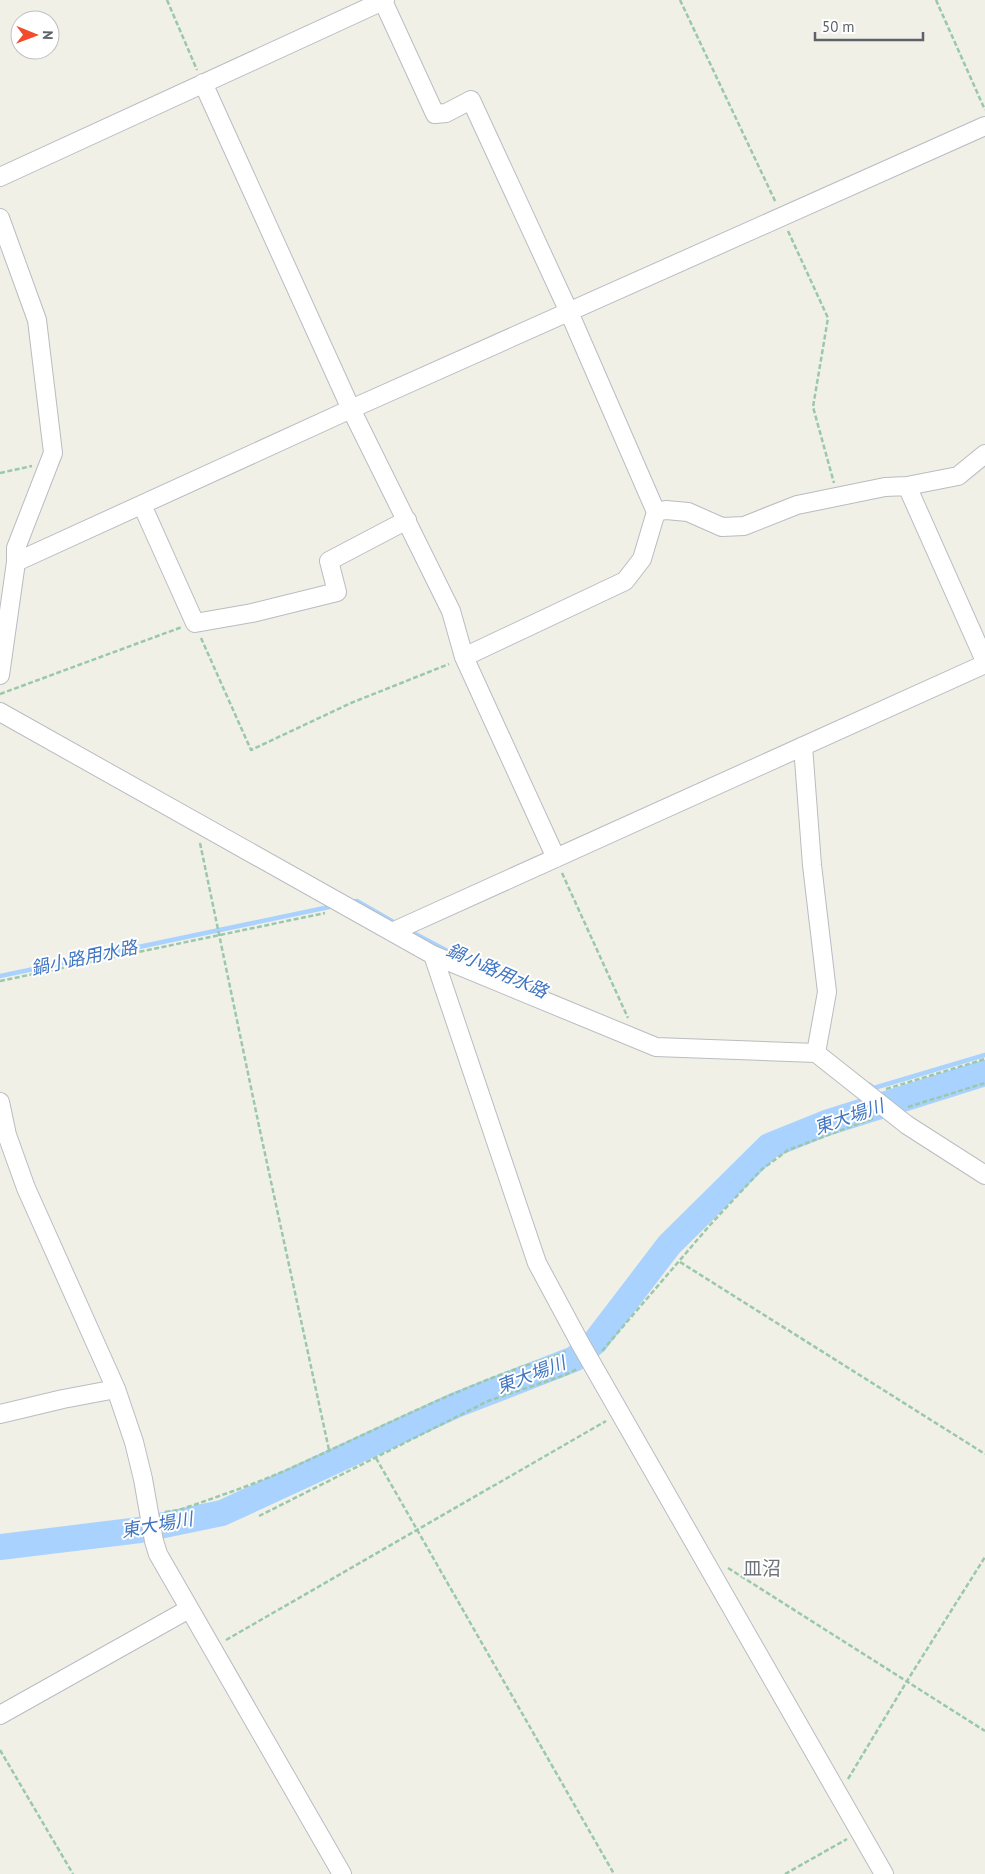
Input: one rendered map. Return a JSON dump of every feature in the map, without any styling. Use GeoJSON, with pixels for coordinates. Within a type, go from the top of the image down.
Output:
{"type":"FeatureCollection","features":[{"type":"Feature","properties":{"kind":"street"},"geometry":{"type":"LineString","coordinates":[[0,177],[384,0],[436,114],[446,113],[471,100],[569,312],[656,512],[642,559],[625,581],[464,658]]}},
{"type":"Feature","properties":{"kind":"street"},"geometry":{"type":"LineString","coordinates":[[203,83],[351,409],[452,611],[464,658],[556,858]]}},
{"type":"Feature","properties":{"kind":"street"},"geometry":{"type":"LineString","coordinates":[[16,562],[351,409],[985,126]]}},
{"type":"Feature","properties":{"kind":"street"},"geometry":{"type":"LineString","coordinates":[[0,218],[37,320],[53,453],[16,548],[16,562],[0,674]]}},
{"type":"Feature","properties":{"kind":"street"},"geometry":{"type":"LineString","coordinates":[[656,512],[666,510],[688,512],[722,527],[744,526],[797,505],[885,487],[908,486],[958,476],[985,454]]}},
{"type":"Feature","properties":{"kind":"street"},"geometry":{"type":"LineString","coordinates":[[392,932],[985,662],[908,486]]}},
{"type":"Feature","properties":{"kind":"street"},"geometry":{"type":"LineString","coordinates":[[142,505],[195,622],[252,613],[337,592],[329,561],[406,520]]}},
{"type":"Feature","properties":{"kind":"street"},"geometry":{"type":"LineString","coordinates":[[0,712],[433,955],[656,1047],[816,1053],[907,1125],[985,1175]]}},
{"type":"Feature","properties":{"kind":"street"},"geometry":{"type":"LineString","coordinates":[[803,746],[812,865],[827,992],[816,1053]]}},
{"type":"Feature","properties":{"kind":"street"},"geometry":{"type":"LineString","coordinates":[[433,955],[537,1263],[580,1342],[884,1874]]}},
{"type":"Feature","properties":{"kind":"street"},"geometry":{"type":"LineString","coordinates":[[0,1102],[7,1136],[26,1188],[116,1389],[134,1442],[158,1554],[342,1874]]}},
{"type":"Feature","properties":{"kind":"street"},"geometry":{"type":"LineString","coordinates":[[0,1414],[62,1399],[116,1389]]}},
{"type":"Feature","properties":{"kind":"street"},"geometry":{"type":"LineString","coordinates":[[0,1715],[189,1609]]}},
{"type":"Feature","properties":{"kind":"path"},"geometry":{"type":"LineString","coordinates":[[167,0],[203,83]]}},
{"type":"Feature","properties":{"kind":"path"},"geometry":{"type":"LineString","coordinates":[[680,0],[828,318],[813,407],[838,496]]}},
{"type":"Feature","properties":{"kind":"path"},"geometry":{"type":"LineString","coordinates":[[936,0],[985,110]]}},
{"type":"Feature","properties":{"kind":"path"},"geometry":{"type":"LineString","coordinates":[[0,473],[37,465],[48,467]]}},
{"type":"Feature","properties":{"kind":"path"},"geometry":{"type":"LineString","coordinates":[[0,694],[195,622],[251,750],[351,703],[464,658]]}},
{"type":"Feature","properties":{"kind":"path"},"geometry":{"type":"LineString","coordinates":[[201,825],[200,846],[329,1450]]}},
{"type":"Feature","properties":{"kind":"path"},"geometry":{"type":"LineString","coordinates":[[556,858],[638,1040]]}},
{"type":"Feature","properties":{"kind":"path"},"geometry":{"type":"LineString","coordinates":[[0,981],[348,908]]}},
{"type":"Feature","properties":{"kind":"path"},"geometry":{"type":"LineString","coordinates":[[868,1094],[985,1059]]}},
{"type":"Feature","properties":{"kind":"path"},"geometry":{"type":"LineString","coordinates":[[259,1516],[488,1401],[565,1375],[591,1361],[610,1342],[679,1261],[761,1170],[788,1150],[890,1112],[985,1083]]}},
{"type":"Feature","properties":{"kind":"path"},"geometry":{"type":"LineString","coordinates":[[679,1261],[985,1454]]}},
{"type":"Feature","properties":{"kind":"path"},"geometry":{"type":"LineString","coordinates":[[149,1514],[179,1510],[281,1472],[494,1376],[561,1354],[580,1342]]}},
{"type":"Feature","properties":{"kind":"path"},"geometry":{"type":"LineString","coordinates":[[212,1648],[621,1412]]}},
{"type":"Feature","properties":{"kind":"path"},"geometry":{"type":"LineString","coordinates":[[376,1458],[614,1874]]}},
{"type":"Feature","properties":{"kind":"path"},"geometry":{"type":"LineString","coordinates":[[839,1795],[906,1681],[985,1557]]}},
{"type":"Feature","properties":{"kind":"path"},"geometry":{"type":"LineString","coordinates":[[724,1565],[985,1730]]}},
{"type":"Feature","properties":{"kind":"path"},"geometry":{"type":"LineString","coordinates":[[0,1750],[73,1874]]}},
{"type":"Feature","properties":{"kind":"path"},"geometry":{"type":"LineString","coordinates":[[785,1874],[860,1832]]}},
{"type":"Feature","properties":{"kind":"waterway","name":"鍋小路用水路"},"geometry":{"type":"LineString","coordinates":[[351,902],[357,901],[397,924]]}},
{"type":"Feature","properties":{"kind":"waterway","name":"鍋小路用水路"},"geometry":{"type":"LineString","coordinates":[[0,976],[334,906]]}},
{"type":"Feature","properties":{"kind":"waterway","name":"鍋小路用水路"},"geometry":{"type":"LineString","coordinates":[[408,930],[455,955]]}},
{"type":"Feature","properties":{"kind":"waterway","name":"鍋小路用水路"},"geometry":{"type":"LineString","coordinates":[[870,1085],[874,1088],[985,1055]]}},
{"type":"Feature","properties":{"kind":"waterway","name":"東大場川"},"geometry":{"type":"LineString","coordinates":[[0,1547],[140,1530],[222,1513],[456,1405],[574,1359],[595,1342],[669,1245],[769,1146],[826,1123],[985,1073]]}},
{"type":"Feature","properties":{"kind":"district","name":"皿沼"},"geometry":{"type":"Point","coordinates":[762,1568]}}]}
